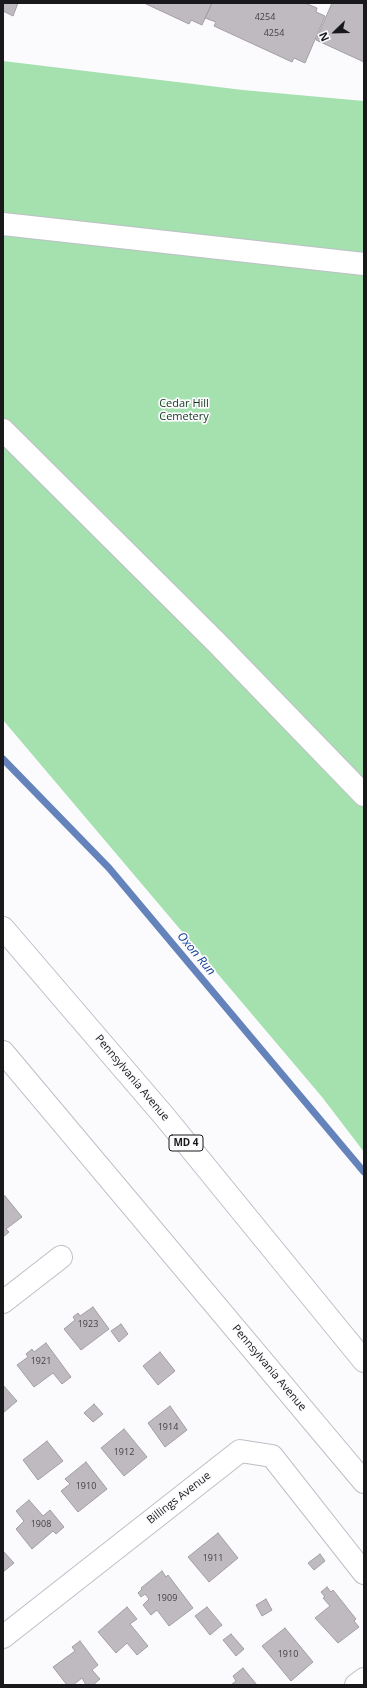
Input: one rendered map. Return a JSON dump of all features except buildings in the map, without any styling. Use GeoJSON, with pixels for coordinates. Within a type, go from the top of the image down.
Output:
{"type":"FeatureCollection","features":[{"type":"Feature","properties":{"kind":"main road"},"geometry":{"type":"LineString","coordinates":[[3,224],[364,264]]}},
{"type":"Feature","properties":{"kind":"main road"},"geometry":{"type":"LineString","coordinates":[[3,430],[217,643],[364,795]]}},
{"type":"Feature","properties":{"kind":"main road","name":"Pennsylvania Avenue"},"geometry":{"type":"LineString","coordinates":[[3,928],[165,1117],[364,1361]]}},
{"type":"Feature","properties":{"kind":"main road","name":"Pennsylvania Avenue"},"geometry":{"type":"LineString","coordinates":[[3,1052],[364,1482]]}},
{"type":"Feature","properties":{"kind":"main road"},"geometry":{"type":"LineString","coordinates":[[3,1302],[61,1257]]}},
{"type":"Feature","properties":{"kind":"main road","name":"Billings Avenue"},"geometry":{"type":"LineString","coordinates":[[3,1638],[240,1450],[272,1456],[364,1573]]}},
{"type":"Feature","properties":{"kind":"main road"},"geometry":{"type":"LineString","coordinates":[[356,1685],[364,1679]]}},
{"type":"Feature","properties":{"kind":"green space","name":"Cedar Hill Cemetery"},"geometry":{"type":"Polygon","coordinates":[[[3,61],[243,90],[364,101],[364,1152],[322,1097],[3,720],[3,61]]]}},
{"type":"Feature","properties":{"kind":"waterway","name":"Oxon Run"},"geometry":{"type":"LineString","coordinates":[[3,759],[109,868],[364,1172]]}}]}
